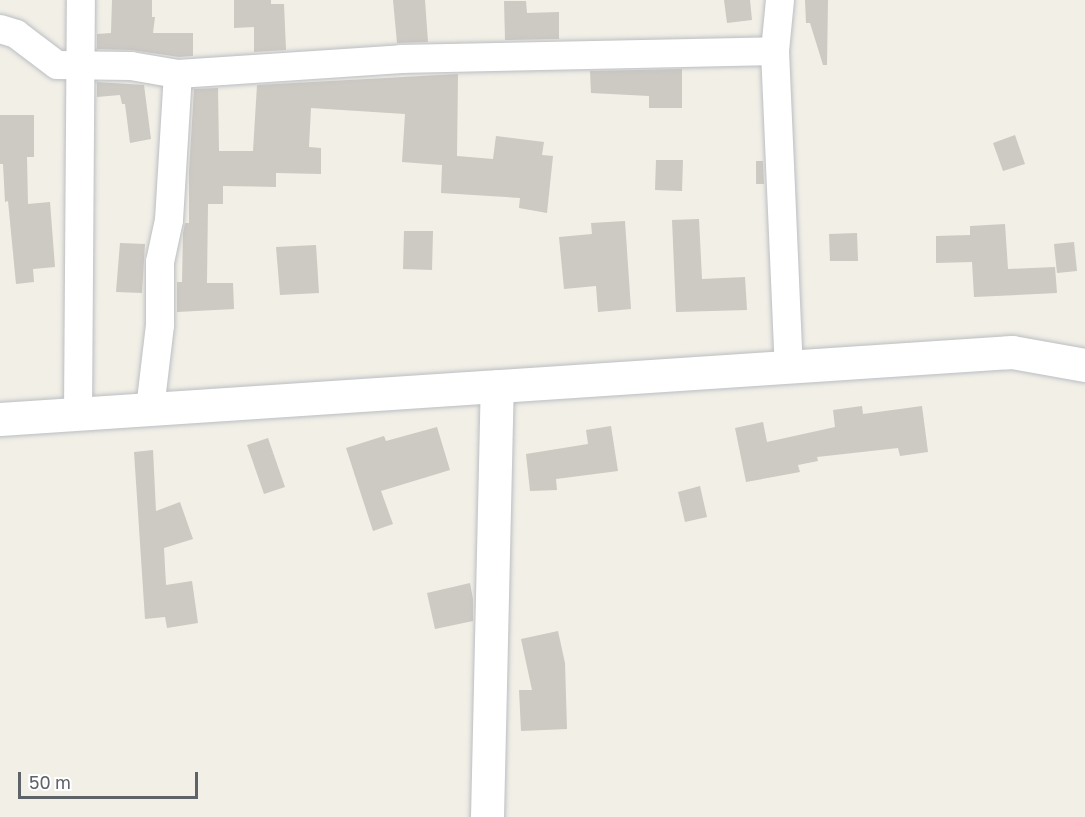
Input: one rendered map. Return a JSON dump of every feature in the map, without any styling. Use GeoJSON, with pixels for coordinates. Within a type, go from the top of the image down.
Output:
{"type":"FeatureCollection","features":[{"type":"Feature","properties":{"kind":"main road"},"geometry":{"type":"LineString","coordinates":[[0,419],[1012,352],[1085,365]]}},
{"type":"Feature","properties":{"kind":"main road"},"geometry":{"type":"LineString","coordinates":[[487,817],[497,386]]}},
{"type":"Feature","properties":{"kind":"street"},"geometry":{"type":"LineString","coordinates":[[78,414],[81,0]]}},
{"type":"Feature","properties":{"kind":"street"},"geometry":{"type":"LineString","coordinates":[[780,0],[775,51],[789,367]]}},
{"type":"Feature","properties":{"kind":"street"},"geometry":{"type":"LineString","coordinates":[[0,29],[16,34],[57,65],[80,63],[131,66],[178,74],[401,59],[775,51]]}},
{"type":"Feature","properties":{"kind":"street"},"geometry":{"type":"LineString","coordinates":[[150,410],[160,325],[160,262],[169,220],[178,74]]}},
{"type":"Feature","properties":{"kind":"building"},"geometry":{"type":"Polygon","coordinates":[[[112,0],[152,0],[152,17],[155,17],[153,33],[193,33],[193,56],[179,57],[131,50],[97,49],[97,34],[111,33],[112,0]]]}},
{"type":"Feature","properties":{"kind":"building"},"geometry":{"type":"Polygon","coordinates":[[[234,0],[271,0],[271,4],[284,4],[286,50],[254,52],[254,27],[234,28],[234,0]]]}},
{"type":"Feature","properties":{"kind":"building"},"geometry":{"type":"Polygon","coordinates":[[[393,0],[425,0],[428,42],[397,43],[393,0]]]}},
{"type":"Feature","properties":{"kind":"building"},"geometry":{"type":"Polygon","coordinates":[[[724,0],[750,0],[752,20],[727,23],[724,0]]]}},
{"type":"Feature","properties":{"kind":"building"},"geometry":{"type":"Polygon","coordinates":[[[805,0],[828,0],[827,65],[823,65],[810,23],[806,23],[805,0]]]}},
{"type":"Feature","properties":{"kind":"building"},"geometry":{"type":"Polygon","coordinates":[[[504,1],[526,1],[527,13],[559,12],[559,39],[505,40],[504,1]]]}},
{"type":"Feature","properties":{"kind":"building"},"geometry":{"type":"Polygon","coordinates":[[[682,69],[682,108],[649,108],[649,96],[591,93],[590,71],[682,69]]]}},
{"type":"Feature","properties":{"kind":"building"},"geometry":{"type":"Polygon","coordinates":[[[458,74],[457,156],[493,159],[496,136],[544,142],[542,155],[553,156],[547,213],[519,208],[520,198],[441,193],[442,165],[402,162],[405,114],[311,108],[309,147],[321,148],[321,174],[276,173],[276,187],[223,186],[223,204],[208,204],[207,283],[233,283],[234,309],[177,312],[177,282],[182,282],[183,233],[185,223],[189,223],[189,171],[194,89],[218,88],[219,151],[253,151],[257,85],[458,74]]]}},
{"type":"Feature","properties":{"kind":"building"},"geometry":{"type":"Polygon","coordinates":[[[97,82],[144,85],[151,139],[130,143],[125,104],[122,104],[120,95],[97,97],[97,82]]]}},
{"type":"Feature","properties":{"kind":"building"},"geometry":{"type":"Polygon","coordinates":[[[0,115],[34,115],[34,157],[27,157],[28,204],[50,202],[55,267],[33,269],[34,282],[16,284],[8,201],[5,202],[3,164],[0,164],[0,115]]]}},
{"type":"Feature","properties":{"kind":"building"},"geometry":{"type":"Polygon","coordinates":[[[1015,135],[1025,164],[1003,171],[993,143],[1015,135]]]}},
{"type":"Feature","properties":{"kind":"building"},"geometry":{"type":"Polygon","coordinates":[[[656,160],[683,160],[682,191],[655,190],[656,160]]]}},
{"type":"Feature","properties":{"kind":"building"},"geometry":{"type":"Polygon","coordinates":[[[756,161],[763,161],[764,184],[756,184],[756,161]]]}},
{"type":"Feature","properties":{"kind":"building"},"geometry":{"type":"Polygon","coordinates":[[[699,219],[702,279],[745,277],[747,310],[676,312],[672,220],[699,219]]]}},
{"type":"Feature","properties":{"kind":"building"},"geometry":{"type":"Polygon","coordinates":[[[625,221],[631,309],[598,312],[596,286],[564,289],[559,237],[592,234],[591,223],[625,221]]]}},
{"type":"Feature","properties":{"kind":"building"},"geometry":{"type":"Polygon","coordinates":[[[1005,224],[1008,269],[1055,267],[1057,293],[974,297],[972,262],[936,263],[936,236],[970,235],[970,226],[1005,224]]]}},
{"type":"Feature","properties":{"kind":"building"},"geometry":{"type":"Polygon","coordinates":[[[404,231],[433,231],[432,270],[403,269],[404,231]]]}},
{"type":"Feature","properties":{"kind":"building"},"geometry":{"type":"Polygon","coordinates":[[[857,233],[858,261],[830,261],[829,234],[857,233]]]}},
{"type":"Feature","properties":{"kind":"building"},"geometry":{"type":"Polygon","coordinates":[[[1074,242],[1077,271],[1057,273],[1054,244],[1074,242]]]}},
{"type":"Feature","properties":{"kind":"building"},"geometry":{"type":"Polygon","coordinates":[[[120,243],[145,244],[142,293],[116,292],[120,243]]]}},
{"type":"Feature","properties":{"kind":"building"},"geometry":{"type":"Polygon","coordinates":[[[316,245],[319,293],[280,295],[276,247],[316,245]]]}},
{"type":"Feature","properties":{"kind":"building"},"geometry":{"type":"Polygon","coordinates":[[[862,406],[863,414],[922,406],[928,452],[900,456],[898,448],[817,457],[818,461],[798,465],[800,472],[746,482],[735,428],[763,422],[767,442],[835,427],[833,410],[862,406]]]}},
{"type":"Feature","properties":{"kind":"building"},"geometry":{"type":"Polygon","coordinates":[[[611,426],[618,471],[556,479],[557,490],[530,491],[526,454],[588,444],[586,430],[611,426]]]}},
{"type":"Feature","properties":{"kind":"building"},"geometry":{"type":"Polygon","coordinates":[[[437,427],[450,470],[381,491],[393,524],[373,531],[346,448],[384,436],[386,441],[437,427]]]}},
{"type":"Feature","properties":{"kind":"building"},"geometry":{"type":"Polygon","coordinates":[[[268,438],[285,487],[264,494],[247,445],[268,438]]]}},
{"type":"Feature","properties":{"kind":"building"},"geometry":{"type":"Polygon","coordinates":[[[153,450],[156,511],[180,502],[193,539],[164,548],[166,585],[192,581],[198,623],[167,628],[165,617],[145,619],[134,452],[153,450]]]}},
{"type":"Feature","properties":{"kind":"building"},"geometry":{"type":"Polygon","coordinates":[[[700,486],[707,517],[685,522],[678,492],[700,486]]]}},
{"type":"Feature","properties":{"kind":"building"},"geometry":{"type":"Polygon","coordinates":[[[470,583],[473,621],[435,629],[427,593],[470,583]]]}},
{"type":"Feature","properties":{"kind":"building"},"geometry":{"type":"Polygon","coordinates":[[[558,631],[565,663],[567,729],[521,731],[519,690],[532,690],[521,639],[558,631]]]}}]}
